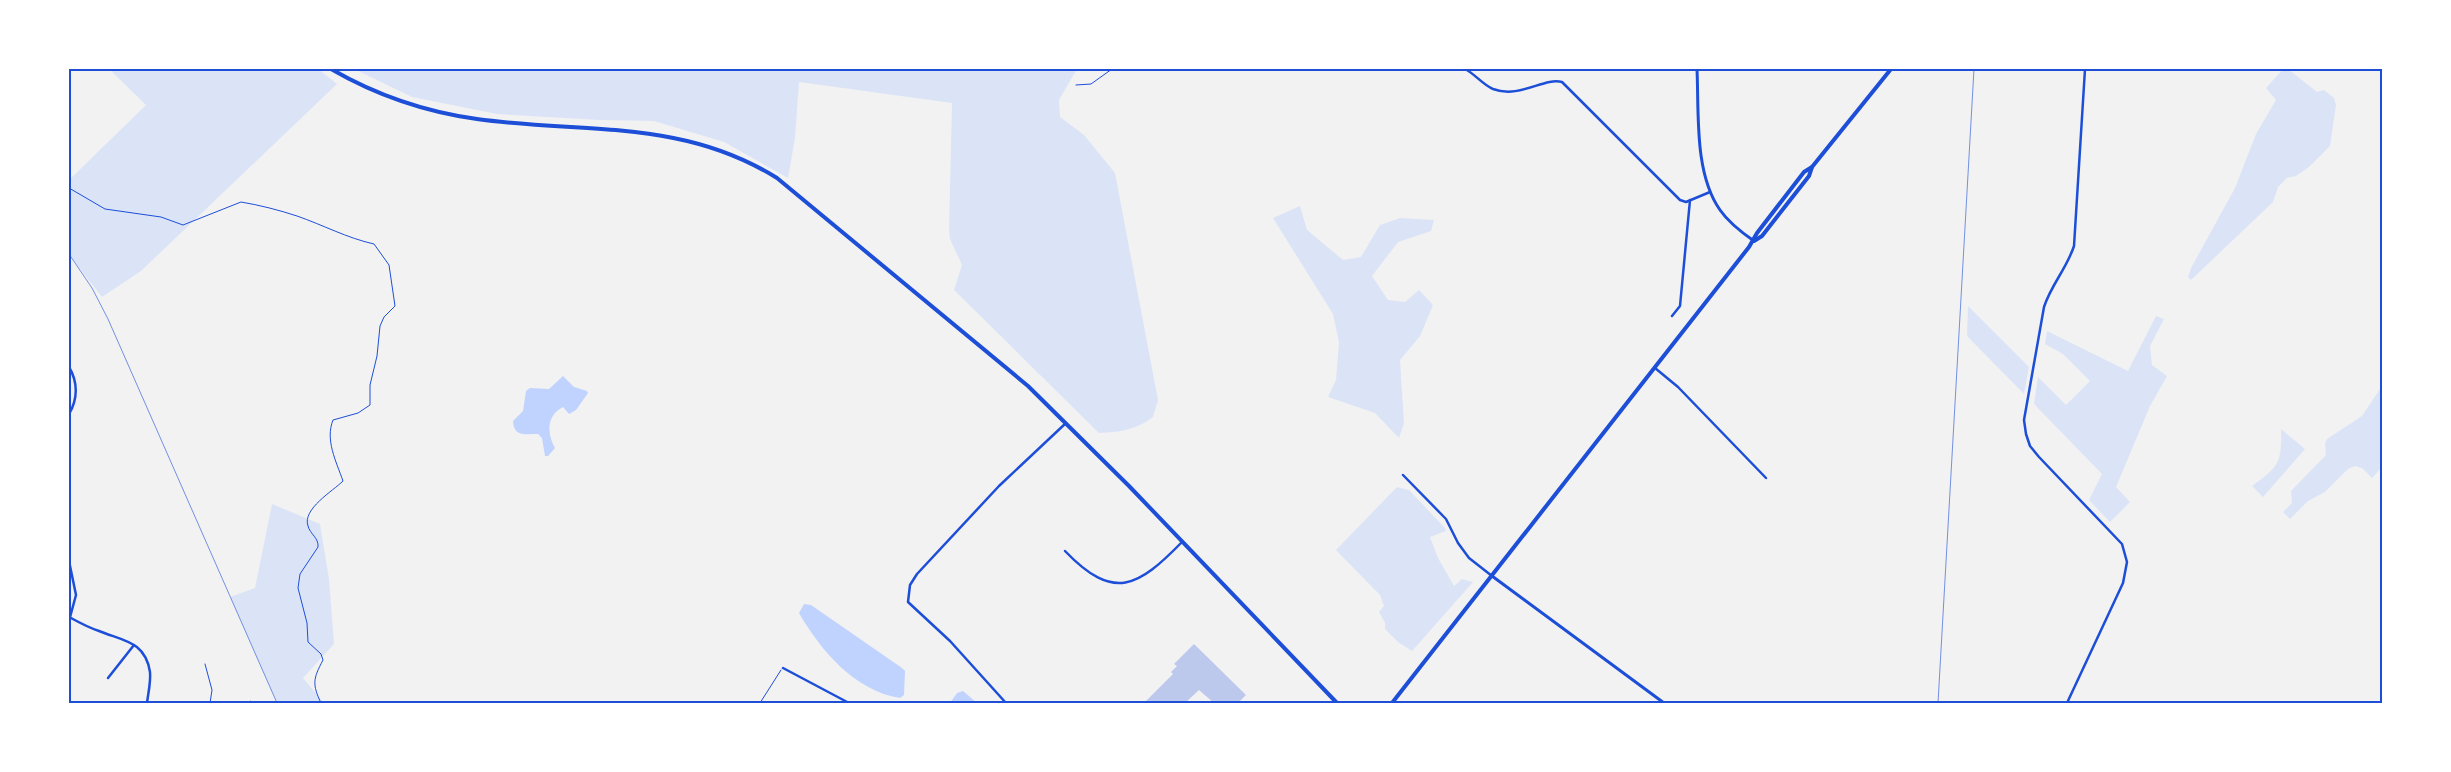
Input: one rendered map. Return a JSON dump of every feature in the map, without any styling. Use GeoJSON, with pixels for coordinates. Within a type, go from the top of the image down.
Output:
{"type":"FeatureCollection","features":[{"type":"Feature","properties":{"kind":"main road"},"geometry":{"type":"LineString","coordinates":[[331,69],[389,96],[444,113],[492,121],[667,136],[716,148],[752,163],[778,178],[1002,362],[1067,422],[1337,703]]}},
{"type":"Feature","properties":{"kind":"main road"},"geometry":{"type":"LineString","coordinates":[[1392,703],[1754,241],[1757,233],[1804,172],[1812,167],[1891,69]]}},
{"type":"Feature","properties":{"kind":"street"},"geometry":{"type":"LineString","coordinates":[[1464,69],[1493,89],[1519,92],[1550,82],[1562,82],[1680,200],[1686,202],[1710,192]]}},
{"type":"Feature","properties":{"kind":"street"},"geometry":{"type":"LineString","coordinates":[[1698,69],[1702,162],[1710,192],[1728,221],[1754,241]]}},
{"type":"Feature","properties":{"kind":"street"},"geometry":{"type":"LineString","coordinates":[[2067,703],[2124,583],[2127,568],[2122,544],[2039,458],[2028,439],[2024,420],[2044,307],[2047,297],[2069,262],[2074,246],[2085,69]]}},
{"type":"Feature","properties":{"kind":"street"},"geometry":{"type":"LineString","coordinates":[[1672,316],[1680,306],[1690,200]]}},
{"type":"Feature","properties":{"kind":"street"},"geometry":{"type":"LineString","coordinates":[[69,368],[76,388],[76,398],[69,414]]}},
{"type":"Feature","properties":{"kind":"street"},"geometry":{"type":"LineString","coordinates":[[1655,368],[1678,386],[1766,478]]}},
{"type":"Feature","properties":{"kind":"street"},"geometry":{"type":"LineString","coordinates":[[1006,703],[950,641],[908,602],[909,591],[917,574],[985,501],[1067,422]]}},
{"type":"Feature","properties":{"kind":"street"},"geometry":{"type":"LineString","coordinates":[[1403,475],[1446,519],[1458,543],[1469,558],[1664,703]]}},
{"type":"Feature","properties":{"kind":"street"},"geometry":{"type":"LineString","coordinates":[[1065,551],[1097,578],[1120,583],[1135,580],[1148,574],[1182,542]]}},
{"type":"Feature","properties":{"kind":"street"},"geometry":{"type":"LineString","coordinates":[[69,561],[76,595],[70,619],[126,640],[134,645],[145,657],[150,674],[147,703]]}},
{"type":"Feature","properties":{"kind":"street"},"geometry":{"type":"LineString","coordinates":[[108,678],[134,645]]}},
{"type":"Feature","properties":{"kind":"street"},"geometry":{"type":"LineString","coordinates":[[783,668],[850,703]]}},
{"type":"Feature","properties":{"kind":"lane"},"geometry":{"type":"LineString","coordinates":[[1076,85],[1092,84],[1112,69]]}},
{"type":"Feature","properties":{"kind":"path"},"geometry":{"type":"LineString","coordinates":[[69,188],[105,209],[161,217],[183,225],[241,202],[249,203],[296,216],[352,239],[374,244],[389,265],[395,306],[384,317],[380,326],[377,356],[370,385],[370,405],[358,413],[333,420],[329,430],[332,451],[343,481],[311,510],[307,518],[307,525],[318,541],[318,546],[300,574],[298,588],[307,623],[308,642],[321,654],[323,660],[315,675],[314,688],[321,703]]}},
{"type":"Feature","properties":{"kind":"path"},"geometry":{"type":"LineString","coordinates":[[205,664],[212,690],[210,703]]}},
{"type":"Feature","properties":{"kind":"path"},"geometry":{"type":"LineString","coordinates":[[760,703],[783,668]]}},
{"type":"Feature","properties":{"kind":"shaded area"},"geometry":{"type":"Polygon","coordinates":[[[109,69],[318,69],[337,84],[141,271],[102,297],[69,255],[69,180],[146,105],[109,69]]]}},
{"type":"Feature","properties":{"kind":"shaded area"},"geometry":{"type":"Polygon","coordinates":[[[354,69],[1077,69],[1059,100],[1060,117],[1084,135],[1115,173],[1158,400],[1153,417],[1127,430],[1099,433],[954,290],[962,265],[950,239],[949,229],[952,103],[799,82],[795,138],[788,178],[724,142],[654,121],[497,114],[412,97],[354,69]]]}},
{"type":"Feature","properties":{"kind":"shaded area"},"geometry":{"type":"Polygon","coordinates":[[[2283,69],[2288,69],[2317,92],[2324,90],[2334,98],[2336,105],[2330,146],[2309,167],[2296,176],[2287,178],[2278,187],[2273,202],[2191,280],[2188,277],[2191,268],[2235,188],[2256,134],[2276,100],[2266,88],[2283,69]]]}},
{"type":"Feature","properties":{"kind":"shaded area"},"geometry":{"type":"Polygon","coordinates":[[[1300,206],[1307,230],[1343,260],[1361,257],[1380,225],[1400,218],[1434,220],[1431,231],[1398,242],[1372,276],[1388,300],[1405,302],[1419,290],[1433,305],[1420,336],[1400,360],[1404,423],[1399,438],[1375,413],[1328,397],[1336,380],[1339,342],[1333,314],[1273,218],[1300,206]]]}},
{"type":"Feature","properties":{"kind":"shaded area"},"geometry":{"type":"Polygon","coordinates":[[[1968,306],[2029,367],[2024,394],[1967,336],[1968,306]]]}},
{"type":"Feature","properties":{"kind":"shaded area"},"geometry":{"type":"Polygon","coordinates":[[[2156,316],[2164,319],[2150,346],[2152,365],[2167,376],[2150,406],[2116,487],[2130,502],[2110,522],[2089,500],[2102,474],[2034,404],[2038,377],[2066,405],[2090,381],[2063,354],[2045,344],[2047,331],[2128,371],[2156,316]]]}},
{"type":"Feature","properties":{"kind":"shaded area"},"geometry":{"type":"Polygon","coordinates":[[[2382,386],[2382,467],[2372,478],[2362,468],[2355,466],[2348,469],[2325,492],[2308,501],[2290,519],[2283,512],[2292,503],[2291,491],[2326,455],[2325,443],[2327,439],[2362,416],[2382,386]]]}},
{"type":"Feature","properties":{"kind":"shaded area"},"geometry":{"type":"Polygon","coordinates":[[[2281,429],[2305,449],[2263,497],[2252,486],[2268,474],[2277,463],[2281,449],[2281,429]]]}},
{"type":"Feature","properties":{"kind":"shaded area"},"geometry":{"type":"Polygon","coordinates":[[[1397,487],[1409,490],[1445,528],[1446,531],[1430,537],[1438,558],[1454,586],[1462,579],[1473,582],[1412,651],[1398,642],[1385,629],[1385,623],[1379,612],[1384,606],[1380,595],[1336,550],[1397,487]]]}},
{"type":"Feature","properties":{"kind":"shaded area"},"geometry":{"type":"Polygon","coordinates":[[[272,504],[320,524],[329,579],[334,644],[303,678],[324,703],[277,703],[230,597],[255,588],[272,504]]]}},
{"type":"Feature","properties":{"kind":"water"},"geometry":{"type":"Polygon","coordinates":[[[563,376],[574,387],[588,393],[576,410],[569,414],[563,407],[553,415],[550,425],[550,437],[555,448],[548,456],[545,456],[542,438],[538,434],[521,434],[515,430],[513,421],[523,411],[526,391],[530,388],[549,389],[563,376]]]}},
{"type":"Feature","properties":{"kind":"water"},"geometry":{"type":"Polygon","coordinates":[[[804,604],[811,605],[902,668],[905,671],[904,695],[900,698],[868,687],[841,667],[818,641],[799,613],[804,604]]]}},
{"type":"Feature","properties":{"kind":"water"},"geometry":{"type":"Polygon","coordinates":[[[963,691],[977,703],[950,703],[957,693],[963,691]]]}},
{"type":"Feature","properties":{"kind":"building"},"geometry":{"type":"Polygon","coordinates":[[[1194,644],[1246,695],[1238,703],[1214,703],[1199,690],[1185,703],[1144,703],[1173,674],[1171,672],[1177,666],[1174,664],[1194,644]]]}},
{"type":"Feature","properties":{"kind":"railway"},"geometry":{"type":"LineString","coordinates":[[1938,703],[1974,69]]}},
{"type":"Feature","properties":{"kind":"railway"},"geometry":{"type":"LineString","coordinates":[[69,254],[92,288],[108,319],[277,703]]}}]}
